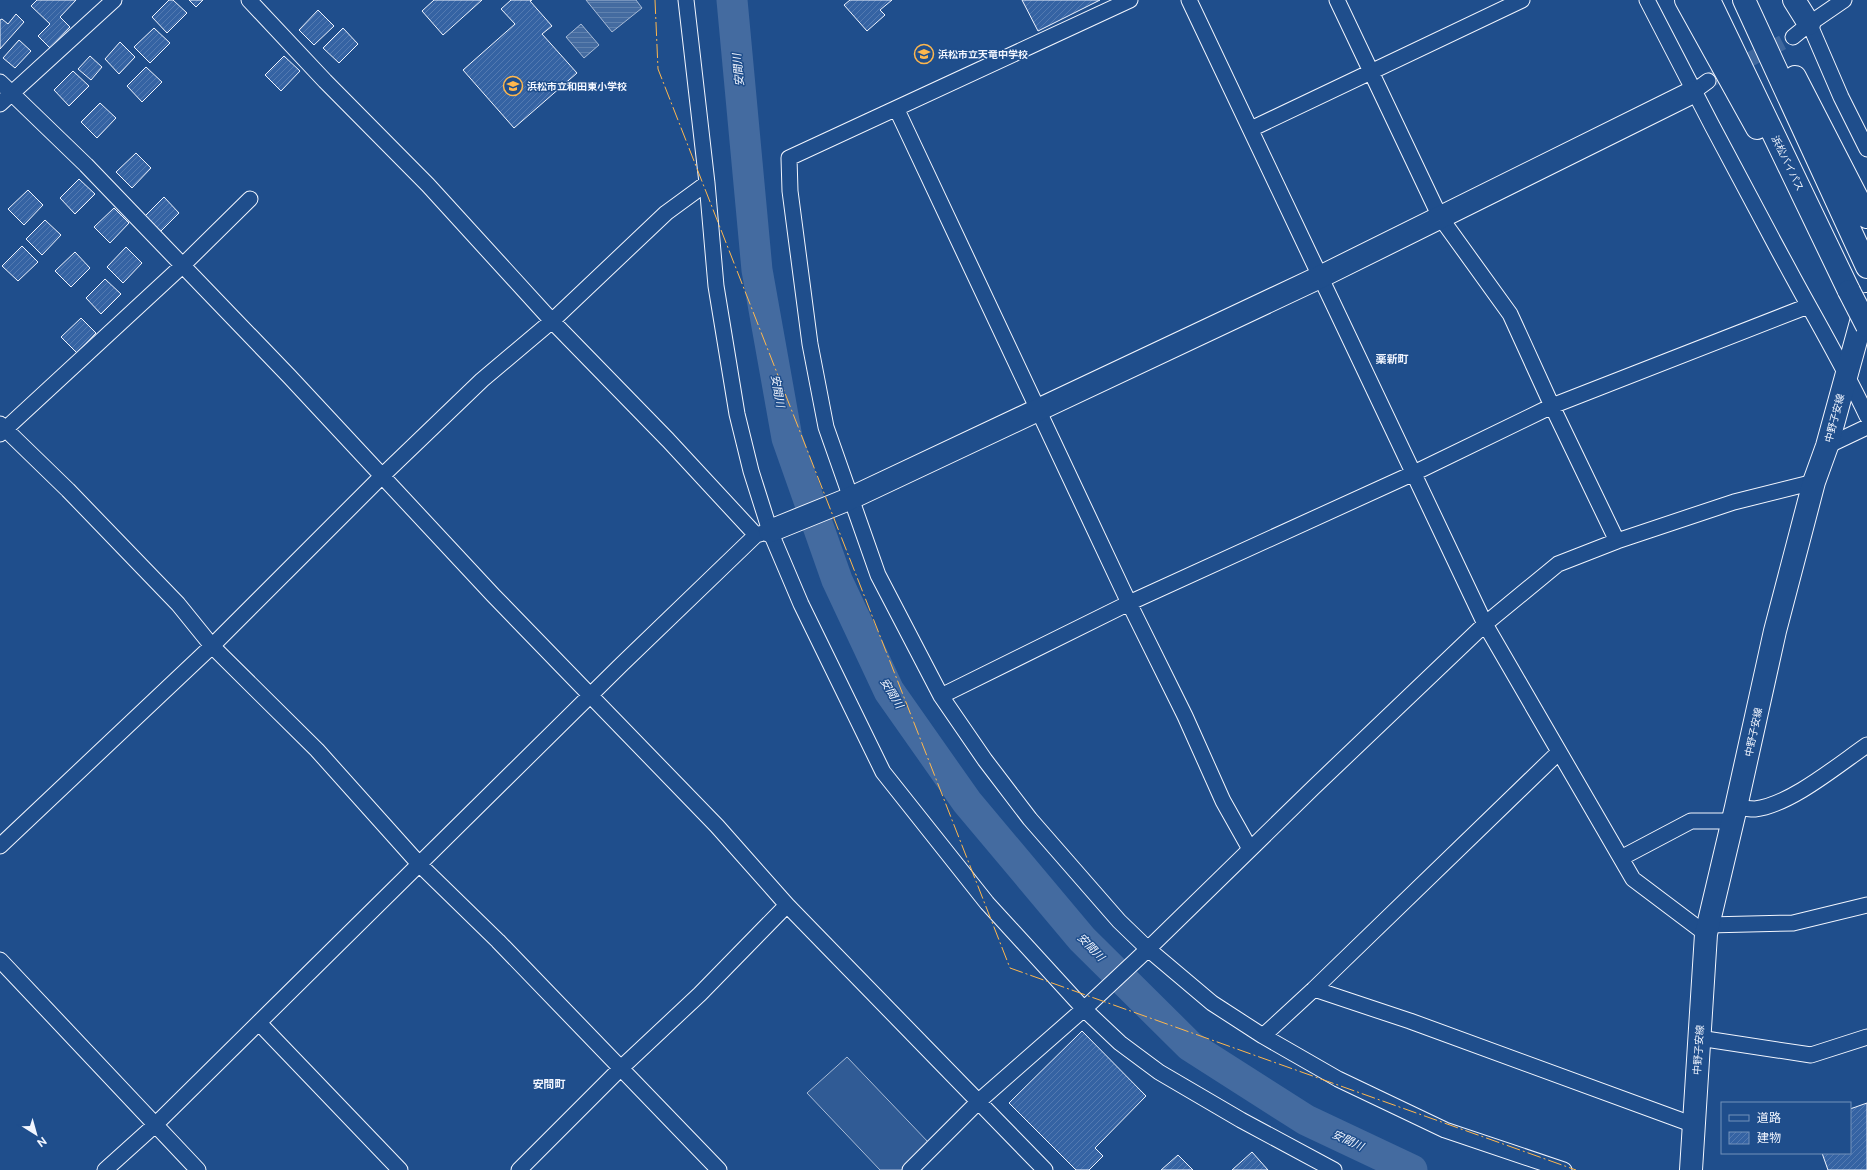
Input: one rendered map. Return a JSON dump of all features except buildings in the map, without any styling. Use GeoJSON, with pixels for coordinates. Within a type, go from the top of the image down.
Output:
{"type":"FeatureCollection","features":[{"type":"Feature","properties":{"kind":"main road"},"geometry":{"type":"LineString","coordinates":[[1686,0],[1745,110],[1820,229]]}},
{"type":"Feature","properties":{"kind":"main road","name":"浜松バイパス"},"geometry":{"type":"LineString","coordinates":[[1709,0],[1820,229],[1858,297],[1867,326]]}},
{"type":"Feature","properties":{"kind":"main road"},"geometry":{"type":"LineString","coordinates":[[1744,0],[1864,260]]}},
{"type":"Feature","properties":{"kind":"main road"},"geometry":{"type":"LineString","coordinates":[[1755,0],[1867,216]]}},
{"type":"Feature","properties":{"kind":"main road"},"geometry":{"type":"LineString","coordinates":[[1794,0],[1801,30]]}},
{"type":"Feature","properties":{"kind":"main road"},"geometry":{"type":"LineString","coordinates":[[766,532],[849,498],[1320,277],[1701,86]]}},
{"type":"Feature","properties":{"kind":"main road","name":"中野子安線"},"geometry":{"type":"LineString","coordinates":[[1691,1170],[1707,929],[1775,631],[1814,482],[1827,446],[1846,372],[1858,297]]}},
{"type":"Feature","properties":{"kind":"street"},"geometry":{"type":"LineString","coordinates":[[0,104],[114,0]]}},
{"type":"Feature","properties":{"kind":"street"},"geometry":{"type":"LineString","coordinates":[[250,0],[325,81],[428,185],[552,321],[668,440],[766,532]]}},
{"type":"Feature","properties":{"kind":"street"},"geometry":{"type":"LineString","coordinates":[[686,0],[707,183],[716,286],[737,414],[766,532],[883,772],[987,903],[1085,1009],[1120,1043],[1159,1072],[1241,1120],[1334,1170]]}},
{"type":"Feature","properties":{"kind":"street"},"geometry":{"type":"LineString","coordinates":[[1130,0],[897,110],[789,158],[790,191],[810,344],[826,427],[849,498],[878,575],[941,696],[985,760],[1030,819],[1109,910],[1147,950],[1212,1003],[1263,1036],[1338,1079],[1445,1130],[1564,1170]]}},
{"type":"Feature","properties":{"kind":"street"},"geometry":{"type":"LineString","coordinates":[[1189,0],[1485,624],[1633,879],[1707,929],[1793,924],[1867,905]]}},
{"type":"Feature","properties":{"kind":"street"},"geometry":{"type":"LineString","coordinates":[[1337,0],[1440,217],[1510,314],[1552,406],[1617,541]]}},
{"type":"Feature","properties":{"kind":"street"},"geometry":{"type":"LineString","coordinates":[[1251,129],[1522,0]]}},
{"type":"Feature","properties":{"kind":"street"},"geometry":{"type":"LineString","coordinates":[[1647,0],[1701,86],[1808,306],[1846,372],[1867,416]]}},
{"type":"Feature","properties":{"kind":"street"},"geometry":{"type":"LineString","coordinates":[[1800,0],[1801,30],[1841,97],[1867,149]]}},
{"type":"Feature","properties":{"kind":"street"},"geometry":{"type":"LineString","coordinates":[[1801,30],[1844,0]]}},
{"type":"Feature","properties":{"kind":"street"},"geometry":{"type":"LineString","coordinates":[[0,82],[86,165],[289,376],[493,595],[717,826],[787,905],[1045,1170]]}},
{"type":"Feature","properties":{"kind":"street"},"geometry":{"type":"LineString","coordinates":[[1841,97],[1867,127]]}},
{"type":"Feature","properties":{"kind":"street"},"geometry":{"type":"LineString","coordinates":[[897,110],[1129,603],[1185,716],[1223,801],[1250,849]]}},
{"type":"Feature","properties":{"kind":"street"},"geometry":{"type":"LineString","coordinates":[[0,846],[212,646],[382,476],[482,380],[552,321],[666,213],[707,183]]}},
{"type":"Feature","properties":{"kind":"street"},"geometry":{"type":"LineString","coordinates":[[250,199],[182,266],[2,429],[68,490],[173,598],[212,646],[317,750],[420,865],[498,940],[719,1170]]}},
{"type":"Feature","properties":{"kind":"street"},"geometry":{"type":"LineString","coordinates":[[941,696],[1129,603],[1414,473],[1552,406],[1808,306]]}},
{"type":"Feature","properties":{"kind":"street"},"geometry":{"type":"LineString","coordinates":[[1827,446],[1867,427]]}},
{"type":"Feature","properties":{"kind":"street"},"geometry":{"type":"LineString","coordinates":[[910,1170],[979,1101],[1085,1009],[1485,624],[1558,564],[1617,541],[1734,502],[1814,482]]}},
{"type":"Feature","properties":{"kind":"street"},"geometry":{"type":"LineString","coordinates":[[105,1170],[155,1125],[591,695],[766,532]]}},
{"type":"Feature","properties":{"kind":"street"},"geometry":{"type":"LineString","coordinates":[[1621,858],[1691,821],[1734,814],[1776,803],[1807,787],[1867,745]]}},
{"type":"Feature","properties":{"kind":"street"},"geometry":{"type":"LineString","coordinates":[[1263,1036],[1314,989],[1559,752]]}},
{"type":"Feature","properties":{"kind":"street"},"geometry":{"type":"LineString","coordinates":[[519,1170],[621,1068],[700,994],[787,905]]}},
{"type":"Feature","properties":{"kind":"street"},"geometry":{"type":"LineString","coordinates":[[0,960],[198,1170]]}},
{"type":"Feature","properties":{"kind":"street"},"geometry":{"type":"LineString","coordinates":[[1314,989],[1410,1021],[1694,1125]]}},
{"type":"Feature","properties":{"kind":"street"},"geometry":{"type":"LineString","coordinates":[[259,1023],[400,1170]]}},
{"type":"Feature","properties":{"kind":"street"},"geometry":{"type":"LineString","coordinates":[[1699,1038],[1811,1055],[1867,1037]]}},
{"type":"Feature","properties":{"kind":"shaded area"},"geometry":{"type":"Polygon","coordinates":[[[586,0],[636,0],[642,8],[612,32],[586,0]]]}},
{"type":"Feature","properties":{"kind":"shaded area"},"geometry":{"type":"Polygon","coordinates":[[[581,24],[599,45],[584,58],[566,37],[581,24]]]}},
{"type":"Feature","properties":{"kind":"shaded area"},"geometry":{"type":"Polygon","coordinates":[[[847,1057],[929,1143],[902,1170],[880,1170],[807,1093],[847,1057]]]}},
{"type":"Feature","properties":{"kind":"waterway","name":"安間川"},"geometry":{"type":"LineString","coordinates":[[732,0],[757,270],[787,438],[837,580],[889,691],[967,802],[1082,939],[1190,1046],[1306,1120],[1412,1170]]}},
{"type":"Feature","properties":{"kind":"tunnel"},"geometry":{"type":"LineString","coordinates":[[1708,81],[1793,37]]}},
{"type":"Feature","properties":{"kind":"power"},"geometry":{"type":"LineString","coordinates":[[655,0],[658,69],[1010,968],[1576,1170]]}},
{"type":"Feature","properties":{"kind":"place","name":"浜松市立天竜中学校"},"geometry":{"type":"Point","coordinates":[924,54]}},
{"type":"Feature","properties":{"kind":"place","name":"浜松市立和田東小学校"},"geometry":{"type":"Point","coordinates":[513,86]}},
{"type":"Feature","properties":{"kind":"district","name":"薬新町"},"geometry":{"type":"Point","coordinates":[1392,359]}},
{"type":"Feature","properties":{"kind":"district","name":"安間町"},"geometry":{"type":"Point","coordinates":[549,1084]}}]}
